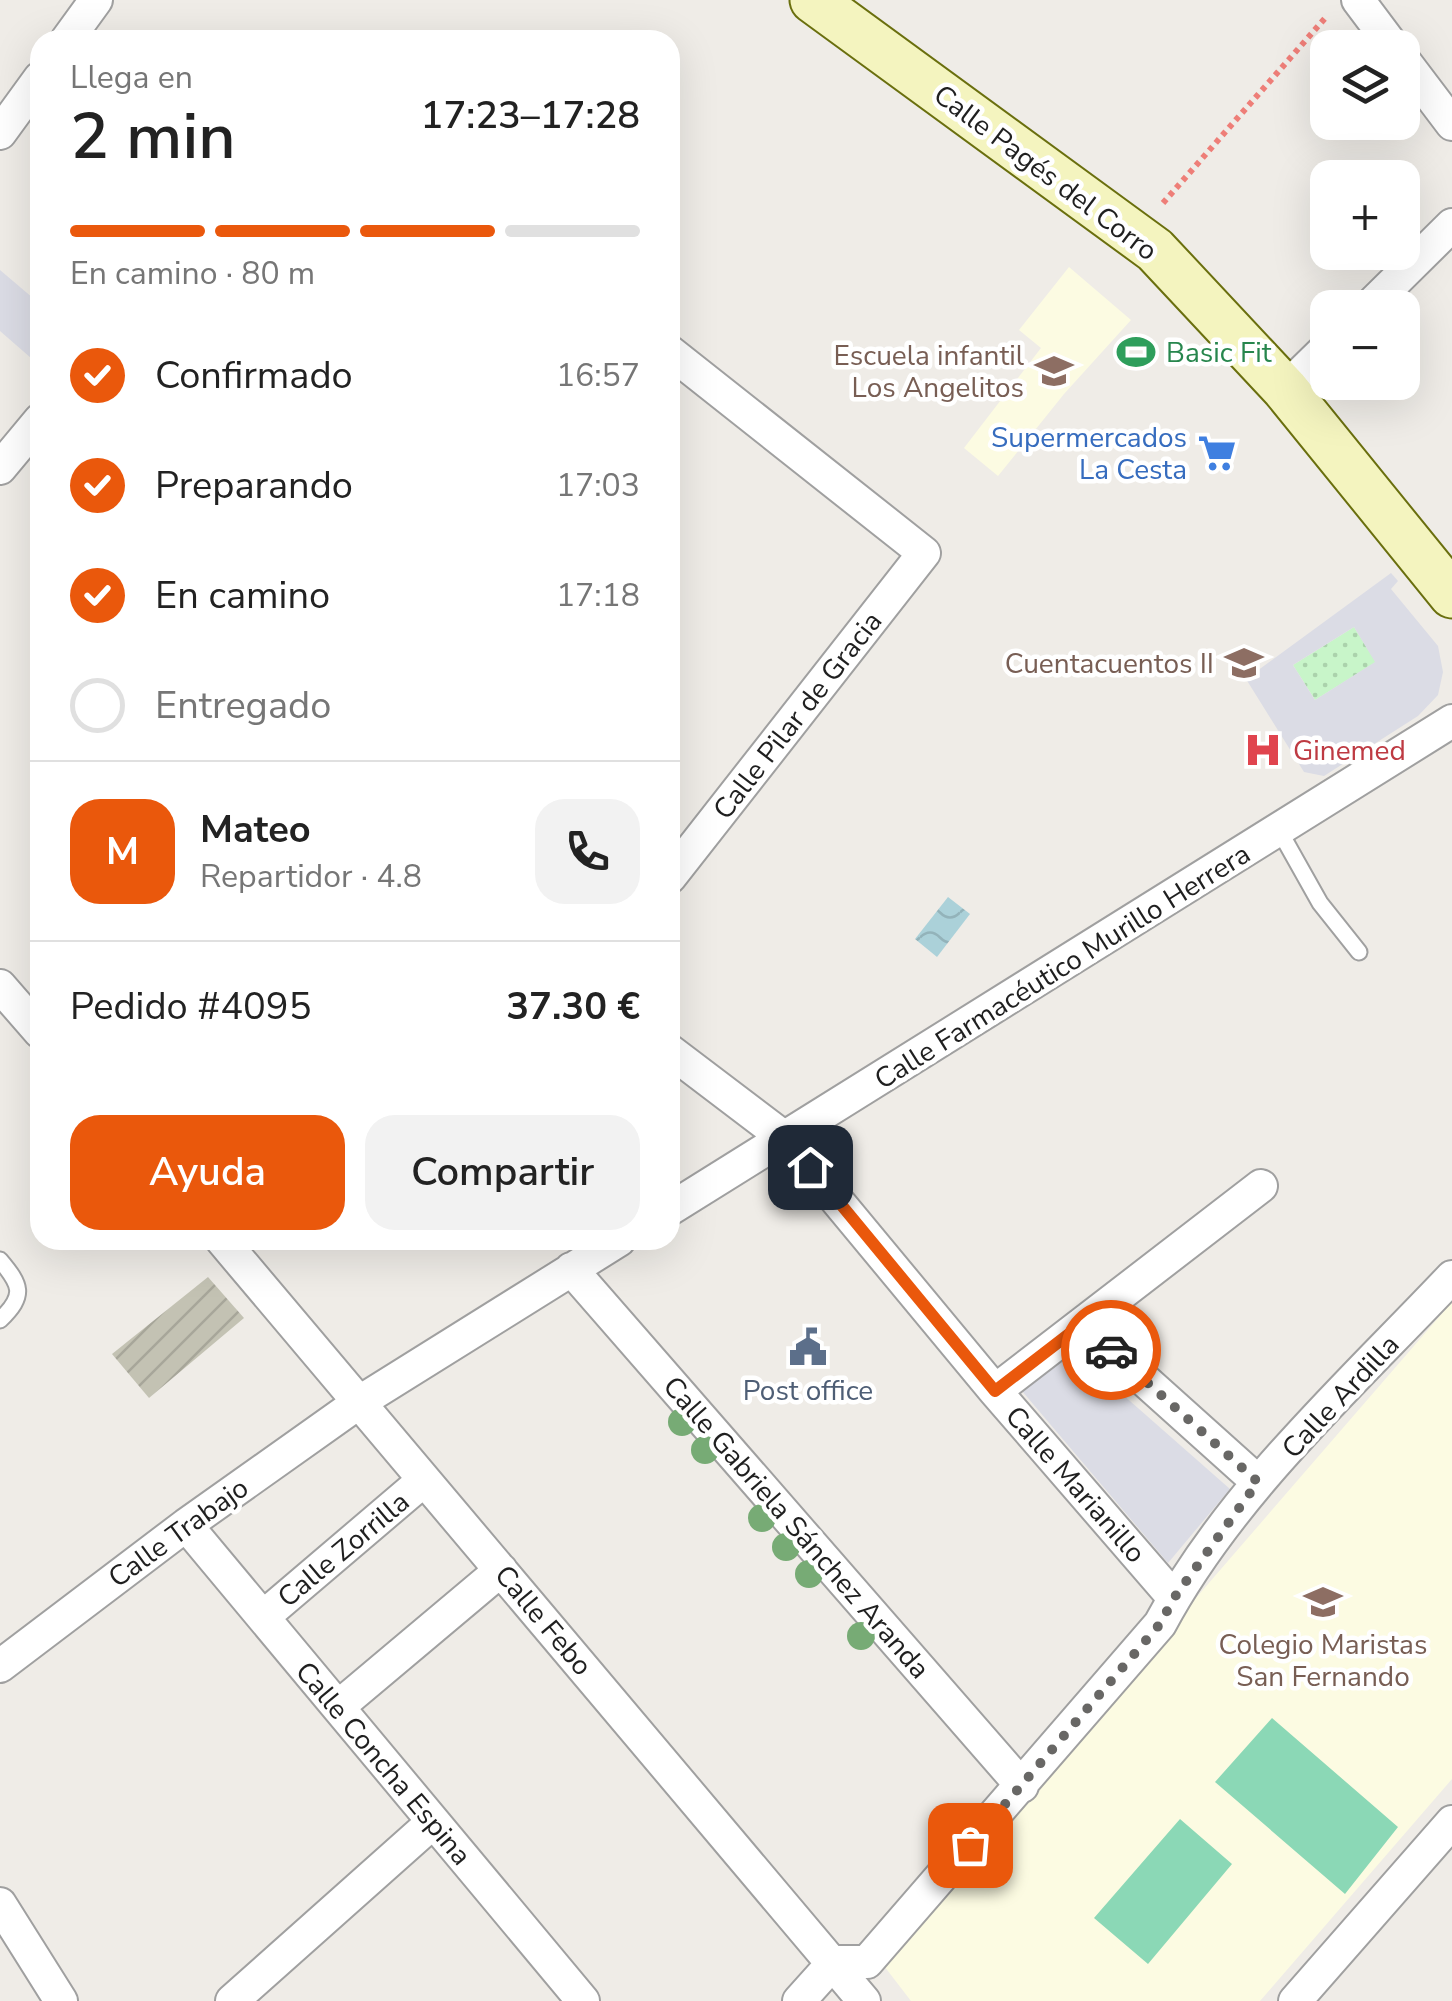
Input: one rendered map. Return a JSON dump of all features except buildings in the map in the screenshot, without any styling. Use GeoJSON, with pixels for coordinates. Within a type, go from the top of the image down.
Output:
{"type":"FeatureCollection","features":[{"type":"Feature","properties":{"kind":"main road","name":"Calle Pagés del Corro"},"geometry":{"type":"LineString","coordinates":[[816,1],[1155,250],[1285,389],[1452,595]]}},
{"type":"Feature","properties":{"kind":"street"},"geometry":{"type":"LineString","coordinates":[[75,30],[96,0]]}},
{"type":"Feature","properties":{"kind":"street"},"geometry":{"type":"LineString","coordinates":[[1348,2],[1376,30]]}},
{"type":"Feature","properties":{"kind":"street"},"geometry":{"type":"LineString","coordinates":[[1420,82],[1452,124]]}},
{"type":"Feature","properties":{"kind":"street"},"geometry":{"type":"LineString","coordinates":[[0,133],[30,92]]}},
{"type":"Feature","properties":{"kind":"street"},"geometry":{"type":"LineString","coordinates":[[1386,290],[1452,225]]}},
{"type":"Feature","properties":{"kind":"street","name":"Calle Pilar de Gracia"},"geometry":{"type":"LineString","coordinates":[[680,360],[924,553],[680,864]]}},
{"type":"Feature","properties":{"kind":"street"},"geometry":{"type":"LineString","coordinates":[[1285,389],[1310,365]]}},
{"type":"Feature","properties":{"kind":"street"},"geometry":{"type":"LineString","coordinates":[[0,468],[30,432]]}},
{"type":"Feature","properties":{"kind":"street","name":"Calle Farmacéutico Murillo Herrera"},"geometry":{"type":"LineString","coordinates":[[680,1203],[1452,720]]}},
{"type":"Feature","properties":{"kind":"street"},"geometry":{"type":"LineString","coordinates":[[0,986],[30,1020]]}},
{"type":"Feature","properties":{"kind":"street","name":"Calle Marianillo"},"geometry":{"type":"LineString","coordinates":[[680,1058],[786,1139],[995,1391],[1174,1598]]}},
{"type":"Feature","properties":{"kind":"street"},"geometry":{"type":"LineString","coordinates":[[995,1391],[1261,1186]]}},
{"type":"Feature","properties":{"kind":"street","name":"Calle Febo"},"geometry":{"type":"LineString","coordinates":[[230,1250],[864,2001]]}},
{"type":"Feature","properties":{"kind":"street"},"geometry":{"type":"LineString","coordinates":[[358,1402],[602,1250]]}},
{"type":"Feature","properties":{"kind":"street","name":"Calle Gabriela Sánchez Aranda"},"geometry":{"type":"LineString","coordinates":[[571,1269],[1022,1786]]}},
{"type":"Feature","properties":{"kind":"street","name":"Calle Ardilla"},"geometry":{"type":"LineString","coordinates":[[834,1962],[867,1962],[1160,1624],[1174,1598],[1258,1482],[1452,1276]]}},
{"type":"Feature","properties":{"kind":"street"},"geometry":{"type":"LineString","coordinates":[[1082,1324],[1258,1482]]}},
{"type":"Feature","properties":{"kind":"street","name":"Calle Trabajo"},"geometry":{"type":"LineString","coordinates":[[0,1666],[186,1524],[358,1402]]}},
{"type":"Feature","properties":{"kind":"street","name":"Calle Zorrilla"},"geometry":{"type":"LineString","coordinates":[[263,1617],[424,1480]]}},
{"type":"Feature","properties":{"kind":"street","name":"Calle Concha Espina"},"geometry":{"type":"LineString","coordinates":[[186,1524],[583,2001]]}},
{"type":"Feature","properties":{"kind":"street"},"geometry":{"type":"LineString","coordinates":[[338,1707],[501,1570]]}},
{"type":"Feature","properties":{"kind":"street"},"geometry":{"type":"LineString","coordinates":[[232,2001],[432,1822]]}},
{"type":"Feature","properties":{"kind":"street"},"geometry":{"type":"LineString","coordinates":[[1295,2001],[1452,1822]]}},
{"type":"Feature","properties":{"kind":"street"},"geometry":{"type":"LineString","coordinates":[[0,1904],[61,2001]]}},
{"type":"Feature","properties":{"kind":"street"},"geometry":{"type":"LineString","coordinates":[[799,2001],[834,1962]]}},
{"type":"Feature","properties":{"kind":"lane"},"geometry":{"type":"LineString","coordinates":[[1279,830],[1320,903],[1359,952]]}},
{"type":"Feature","properties":{"kind":"lane"},"geometry":{"type":"LineString","coordinates":[[0,1260],[18,1280],[13,1308],[0,1320]]}},
{"type":"Feature","properties":{"kind":"path"},"geometry":{"type":"LineString","coordinates":[[1163,202],[1348,2]]}},
{"type":"Feature","properties":{"kind":"shaded area","name":"Escuela infantil Los Angelitos"},"geometry":{"type":"Polygon","coordinates":[[[1069,267],[1131,320],[998,476],[964,448],[1041,348],[1019,330],[1069,267]]]}},
{"type":"Feature","properties":{"kind":"shaded area"},"geometry":{"type":"Polygon","coordinates":[[[0,270],[30,296],[30,357],[0,331],[0,270]]]}},
{"type":"Feature","properties":{"kind":"shaded area"},"geometry":{"type":"Polygon","coordinates":[[[1391,573],[1398,581],[1391,589],[1438,646],[1443,672],[1438,695],[1418,716],[1324,776],[1304,772],[1246,679],[1391,573]],[[1354,627],[1293,665],[1315,700],[1375,662],[1354,627]]]}},
{"type":"Feature","properties":{"kind":"shaded area"},"geometry":{"type":"Polygon","coordinates":[[[208,1277],[244,1318],[149,1398],[112,1354],[208,1277]]]}},
{"type":"Feature","properties":{"kind":"shaded area","name":"Colegio Maristas San Fernando"},"geometry":{"type":"Polygon","coordinates":[[[1452,1302],[1452,1779],[1260,2001],[911,2001],[881,1962],[1452,1302]]]}},
{"type":"Feature","properties":{"kind":"shaded area"},"geometry":{"type":"Polygon","coordinates":[[[1072,1350],[1230,1489],[1168,1563],[1022,1391],[1072,1350]]]}},
{"type":"Feature","properties":{"kind":"green space"},"geometry":{"type":"Polygon","coordinates":[[[1354,627],[1376,662],[1315,700],[1293,665],[1354,627]]]}},
{"type":"Feature","properties":{"kind":"green space"},"geometry":{"type":"Polygon","coordinates":[[[1272,1718],[1398,1827],[1345,1894],[1215,1782],[1272,1718]]]}},
{"type":"Feature","properties":{"kind":"green space"},"geometry":{"type":"Polygon","coordinates":[[[1180,1819],[1232,1864],[1148,1964],[1094,1918],[1180,1819]]]}},
{"type":"Feature","properties":{"kind":"water"},"geometry":{"type":"Polygon","coordinates":[[[948,897],[970,914],[937,957],[915,939],[948,897]]]}},
{"type":"Feature","properties":{"kind":"way so far"},"geometry":{"type":"LineString","coordinates":[[970,1845],[1160,1624],[1174,1598],[1258,1482],[1111,1350]]}},
{"type":"Feature","properties":{"kind":"place","name":"Basic Fit"},"geometry":{"type":"Point","coordinates":[1136,352]}},
{"type":"Feature","properties":{"kind":"place","name":"Escuela infantil Los Angelitos"},"geometry":{"type":"Point","coordinates":[1054,371]}},
{"type":"Feature","properties":{"kind":"place","name":"Supermercados La Cesta"},"geometry":{"type":"Point","coordinates":[1217,453]}},
{"type":"Feature","properties":{"kind":"place","name":"Cuentacuentos II"},"geometry":{"type":"Point","coordinates":[1244,663]}},
{"type":"Feature","properties":{"kind":"place","name":"Ginemed"},"geometry":{"type":"Point","coordinates":[1263,750]}},
{"type":"Feature","properties":{"kind":"place","name":"Post office"},"geometry":{"type":"Point","coordinates":[808,1347]}},
{"type":"Feature","properties":{"kind":"place","name":"Colegio Maristas San Fernando"},"geometry":{"type":"Point","coordinates":[1323,1602]}},
{"type":"Feature","properties":{"kind":"route"},"geometry":{"type":"LineString","coordinates":[[810,1167],[995,1391],[1082,1324],[1111,1350]]}}]}
